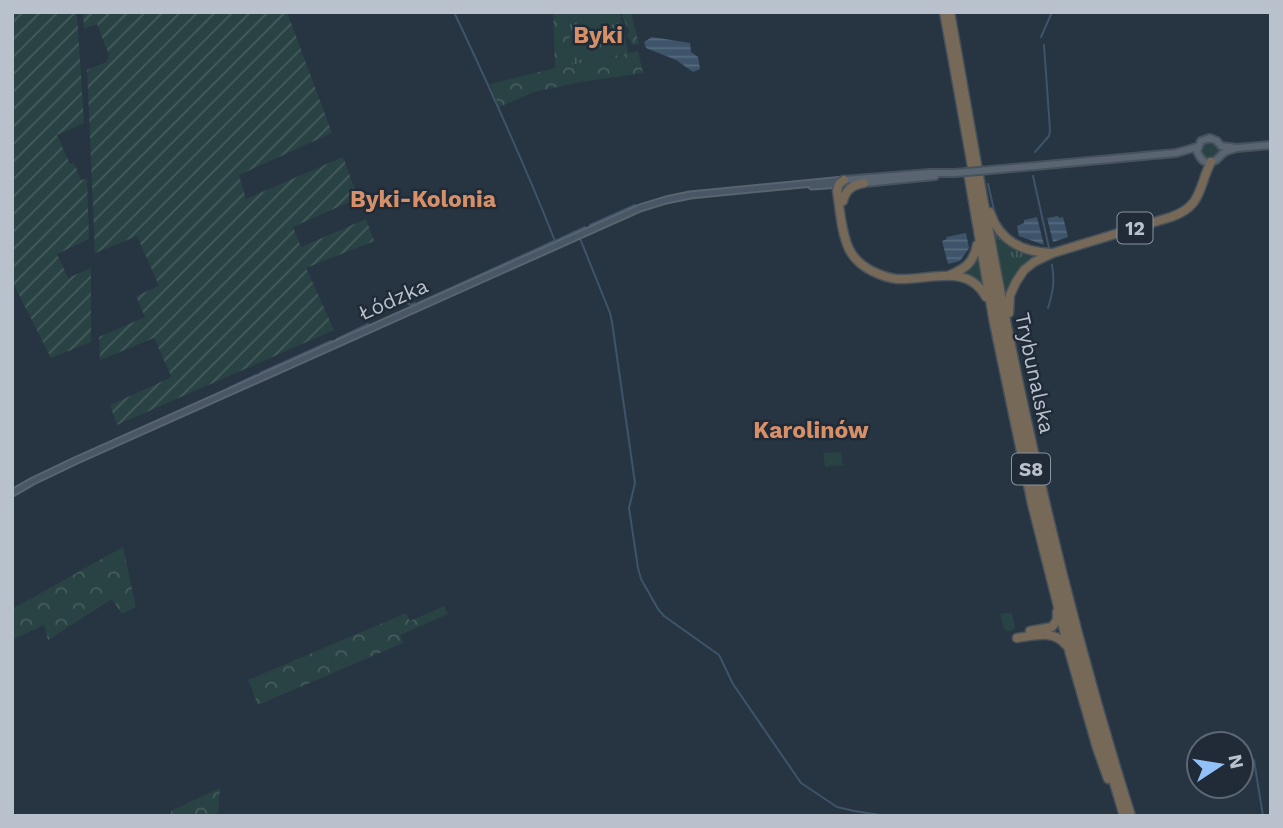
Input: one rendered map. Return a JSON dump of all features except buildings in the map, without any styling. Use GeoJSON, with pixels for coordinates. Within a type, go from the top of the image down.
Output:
{"type":"FeatureCollection","features":[{"type":"Feature","properties":{"kind":"highway","name":"Trybunalska"},"geometry":{"type":"LineString","coordinates":[[944,12],[1004,339],[1033,480],[1075,644],[1124,816]]}},
{"type":"Feature","properties":{"kind":"highway","name":"Trybunalska"},"geometry":{"type":"LineString","coordinates":[[950,12],[1028,429],[1066,588],[1131,816]]}},
{"type":"Feature","properties":{"kind":"highway"},"geometry":{"type":"LineString","coordinates":[[963,117],[963,137],[978,232],[1024,467],[1070,654],[1098,751],[1124,816]]}},
{"type":"Feature","properties":{"kind":"highway","name":"12"},"geometry":{"type":"LineString","coordinates":[[1010,341],[1009,301],[1016,282],[1030,265],[1053,253],[1178,215],[1188,209],[1199,195],[1202,184],[1202,156]]}},
{"type":"Feature","properties":{"kind":"highway"},"geometry":{"type":"LineString","coordinates":[[980,176],[992,217],[1003,235],[1026,250],[1053,253]]}},
{"type":"Feature","properties":{"kind":"highway"},"geometry":{"type":"LineString","coordinates":[[841,182],[840,198],[847,234],[854,249],[871,271],[896,279],[964,277],[979,286],[986,297],[994,323]]}},
{"type":"Feature","properties":{"kind":"highway"},"geometry":{"type":"LineString","coordinates":[[840,198],[852,186],[864,183]]}},
{"type":"Feature","properties":{"kind":"highway"},"geometry":{"type":"LineString","coordinates":[[827,185],[834,189],[840,198]]}},
{"type":"Feature","properties":{"kind":"highway"},"geometry":{"type":"LineString","coordinates":[[947,276],[960,271],[971,262],[976,250],[978,232]]}},
{"type":"Feature","properties":{"kind":"highway"},"geometry":{"type":"LineString","coordinates":[[1057,605],[1057,620],[1053,626],[1017,635],[1055,636],[1063,642],[1070,654]]}},
{"type":"Feature","properties":{"kind":"main road"},"geometry":{"type":"LineString","coordinates":[[1207,138],[1215,139],[1221,149],[1217,160],[1202,156],[1201,141],[1207,138]]}},
{"type":"Feature","properties":{"kind":"main road"},"geometry":{"type":"LineString","coordinates":[[1221,149],[1271,145]]}},
{"type":"Feature","properties":{"kind":"main road","name":"Łódzka"},"geometry":{"type":"LineString","coordinates":[[802,185],[864,183],[1176,153],[1202,156]]}},
{"type":"Feature","properties":{"kind":"main road","name":"Łódzka"},"geometry":{"type":"LineString","coordinates":[[12,493],[77,460],[640,208],[678,197],[707,193],[956,173]]}},
{"type":"Feature","properties":{"kind":"green space"},"geometry":{"type":"Polygon","coordinates":[[[12,12],[77,12],[84,123],[57,135],[70,164],[74,163],[81,180],[87,179],[89,239],[57,254],[68,278],[91,268],[91,342],[51,358],[12,281],[12,12]]]}},
{"type":"Feature","properties":{"kind":"green space"},"geometry":{"type":"Polygon","coordinates":[[[83,12],[287,12],[332,133],[239,175],[246,199],[343,157],[358,198],[293,227],[301,247],[366,219],[374,241],[306,268],[334,330],[117,425],[110,405],[171,376],[154,338],[100,360],[99,337],[145,317],[136,296],[159,286],[137,236],[95,253],[87,70],[106,62],[109,55],[97,24],[84,29],[83,12]]]}},
{"type":"Feature","properties":{"kind":"green space"},"geometry":{"type":"Polygon","coordinates":[[[553,12],[568,12],[572,65],[638,51],[643,73],[534,92],[499,107],[490,84],[555,68],[553,12]]]}},
{"type":"Feature","properties":{"kind":"green space"},"geometry":{"type":"Polygon","coordinates":[[[568,12],[620,12],[628,53],[572,65],[568,12]]]}},
{"type":"Feature","properties":{"kind":"green space"},"geometry":{"type":"Polygon","coordinates":[[[622,12],[631,12],[639,44],[632,45],[626,37],[629,31],[622,12]]]}},
{"type":"Feature","properties":{"kind":"green space"},"geometry":{"type":"Polygon","coordinates":[[[1209,141],[1215,144],[1218,150],[1215,156],[1209,159],[1203,156],[1200,150],[1203,144],[1209,141]]]}},
{"type":"Feature","properties":{"kind":"green space"},"geometry":{"type":"Polygon","coordinates":[[[729,194],[672,203],[581,239],[652,206],[683,198],[729,194]]]}},
{"type":"Feature","properties":{"kind":"green space"},"geometry":{"type":"Polygon","coordinates":[[[994,228],[1043,255],[1029,263],[1006,300],[994,228]]]}},
{"type":"Feature","properties":{"kind":"green space"},"geometry":{"type":"Polygon","coordinates":[[[979,252],[984,289],[958,274],[979,252]]]}},
{"type":"Feature","properties":{"kind":"green space"},"geometry":{"type":"Polygon","coordinates":[[[841,452],[843,465],[825,467],[823,453],[841,452]]]}},
{"type":"Feature","properties":{"kind":"green space"},"geometry":{"type":"Polygon","coordinates":[[[123,547],[136,607],[122,614],[112,599],[48,640],[44,625],[12,640],[12,609],[123,547]]]}},
{"type":"Feature","properties":{"kind":"green space"},"geometry":{"type":"Polygon","coordinates":[[[444,606],[448,614],[400,635],[403,643],[258,705],[248,680],[406,613],[410,621],[444,606]]]}},
{"type":"Feature","properties":{"kind":"green space"},"geometry":{"type":"Polygon","coordinates":[[[1012,613],[1015,627],[1012,631],[1007,631],[1000,614],[1012,613]]]}},
{"type":"Feature","properties":{"kind":"green space"},"geometry":{"type":"Polygon","coordinates":[[[220,788],[218,816],[171,816],[171,811],[220,788]]]}},
{"type":"Feature","properties":{"kind":"water"},"geometry":{"type":"Polygon","coordinates":[[[652,37],[690,43],[691,52],[698,57],[700,69],[693,72],[676,60],[646,48],[644,42],[652,37]]]}},
{"type":"Feature","properties":{"kind":"water"},"geometry":{"type":"Polygon","coordinates":[[[1037,217],[1044,245],[1019,236],[1017,226],[1024,223],[1024,220],[1037,217]]]}},
{"type":"Feature","properties":{"kind":"water"},"geometry":{"type":"Polygon","coordinates":[[[1063,217],[1068,237],[1053,242],[1047,218],[1063,217]]]}},
{"type":"Feature","properties":{"kind":"water"},"geometry":{"type":"Polygon","coordinates":[[[966,233],[969,248],[960,261],[948,264],[942,241],[947,239],[946,237],[966,233]]]}},
{"type":"Feature","properties":{"kind":"waterway"},"geometry":{"type":"LineString","coordinates":[[454,12],[555,241],[585,227]]}},
{"type":"Feature","properties":{"kind":"waterway"},"geometry":{"type":"LineString","coordinates":[[1041,37],[1052,12]]}},
{"type":"Feature","properties":{"kind":"waterway"},"geometry":{"type":"LineString","coordinates":[[1035,152],[1049,136],[1050,130],[1044,45]]}},
{"type":"Feature","properties":{"kind":"waterway"},"geometry":{"type":"LineString","coordinates":[[1033,176],[1049,248]]}},
{"type":"Feature","properties":{"kind":"waterway"},"geometry":{"type":"LineString","coordinates":[[988,184],[994,210]]}},
{"type":"Feature","properties":{"kind":"waterway"},"geometry":{"type":"LineString","coordinates":[[590,225],[635,205]]}},
{"type":"Feature","properties":{"kind":"waterway"},"geometry":{"type":"LineString","coordinates":[[577,231],[612,322],[635,483],[629,508],[641,579],[664,616],[719,655],[733,684],[801,783],[837,807],[887,816]]}},
{"type":"Feature","properties":{"kind":"waterway"},"geometry":{"type":"LineString","coordinates":[[418,303],[554,241]]}},
{"type":"Feature","properties":{"kind":"waterway"},"geometry":{"type":"LineString","coordinates":[[1048,308],[1053,286],[1052,265]]}},
{"type":"Feature","properties":{"kind":"waterway"},"geometry":{"type":"LineString","coordinates":[[403,301],[411,305],[415,303]]}},
{"type":"Feature","properties":{"kind":"waterway"},"geometry":{"type":"LineString","coordinates":[[382,311],[385,307],[398,303]]}},
{"type":"Feature","properties":{"kind":"waterway"},"geometry":{"type":"LineString","coordinates":[[337,339],[368,324]]}},
{"type":"Feature","properties":{"kind":"waterway"},"geometry":{"type":"LineString","coordinates":[[260,373],[331,341]]}},
{"type":"Feature","properties":{"kind":"waterway"},"geometry":{"type":"LineString","coordinates":[[229,388],[256,375]]}},
{"type":"Feature","properties":{"kind":"waterway"},"geometry":{"type":"LineString","coordinates":[[1255,766],[1263,816]]}},
{"type":"Feature","properties":{"kind":"district","name":"Byki"},"geometry":{"type":"Point","coordinates":[598,35]}},
{"type":"Feature","properties":{"kind":"district","name":"Byki-Kolonia"},"geometry":{"type":"Point","coordinates":[423,199]}},
{"type":"Feature","properties":{"kind":"district","name":"Karolinów"},"geometry":{"type":"Point","coordinates":[811,430]}}]}
